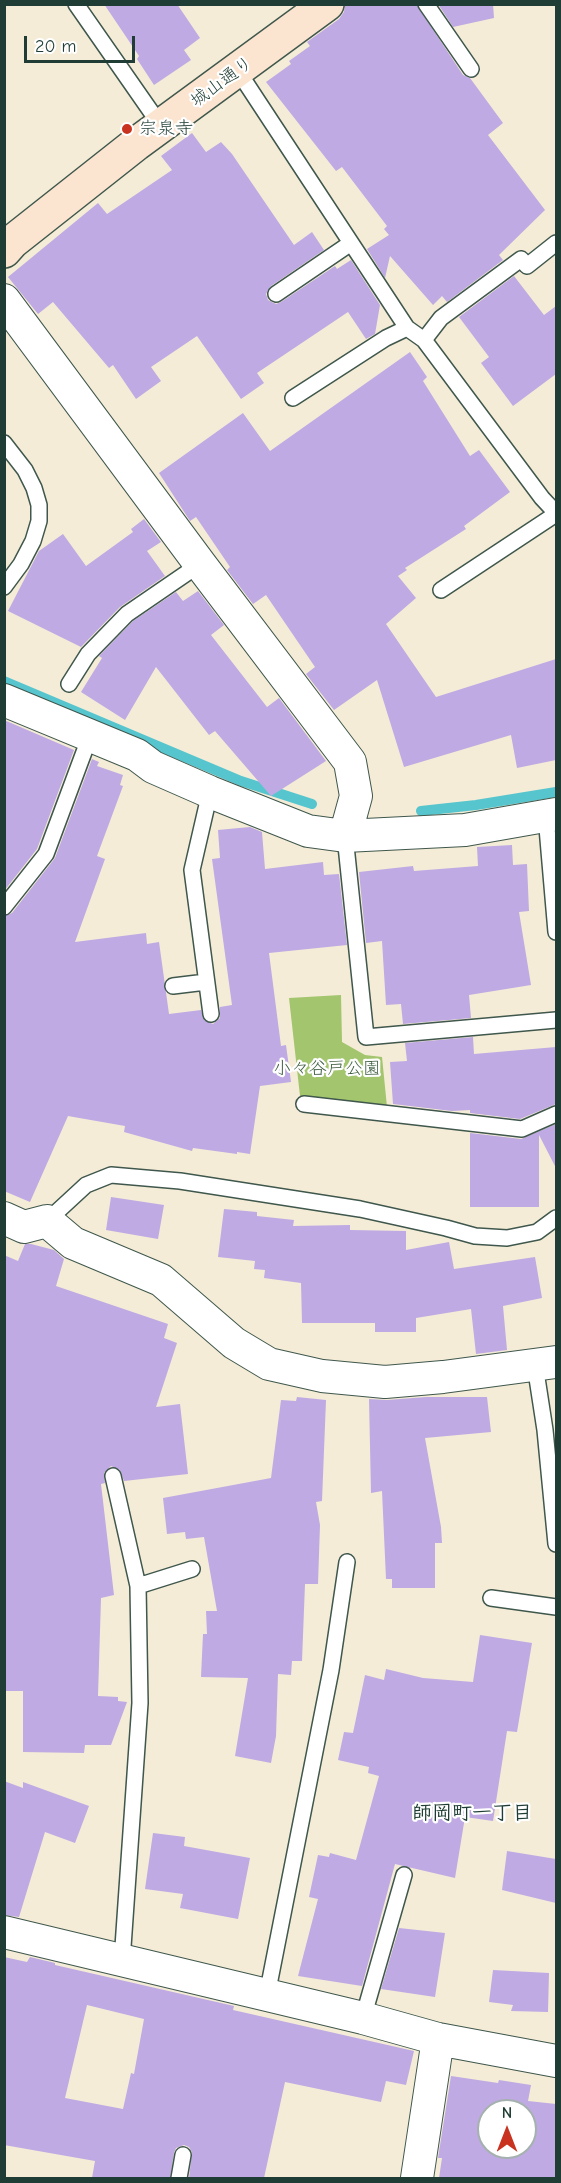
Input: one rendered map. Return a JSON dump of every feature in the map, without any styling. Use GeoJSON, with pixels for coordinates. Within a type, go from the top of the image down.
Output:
{"type":"FeatureCollection","features":[{"type":"Feature","properties":{"kind":"street","name":"城山通り"},"geometry":{"type":"LineString","coordinates":[[4,251],[12,242],[160,126],[327,4]]}},
{"type":"Feature","properties":{"kind":"street"},"geometry":{"type":"LineString","coordinates":[[4,300],[350,762],[356,796],[345,837]]}},
{"type":"Feature","properties":{"kind":"street"},"geometry":{"type":"LineString","coordinates":[[4,700],[137,755],[153,767],[210,792],[308,831],[345,837],[465,830],[551,815]]}},
{"type":"Feature","properties":{"kind":"street"},"geometry":{"type":"LineString","coordinates":[[4,1218],[24,1227],[47,1221],[73,1243],[161,1280],[234,1343],[269,1364],[322,1376],[385,1382],[443,1377],[546,1363]]}},
{"type":"Feature","properties":{"kind":"street"},"geometry":{"type":"LineString","coordinates":[[4,1932],[363,2018],[438,2039],[556,2061]]}},
{"type":"Feature","properties":{"kind":"street"},"geometry":{"type":"LineString","coordinates":[[417,2178],[438,2039]]}},
{"type":"Feature","properties":{"kind":"lane"},"geometry":{"type":"LineString","coordinates":[[76,4],[160,126]]}},
{"type":"Feature","properties":{"kind":"lane"},"geometry":{"type":"LineString","coordinates":[[426,4],[471,69]]}},
{"type":"Feature","properties":{"kind":"lane"},"geometry":{"type":"LineString","coordinates":[[238,71],[407,328],[424,340],[556,514],[441,590]]}},
{"type":"Feature","properties":{"kind":"lane"},"geometry":{"type":"LineString","coordinates":[[276,294],[351,243]]}},
{"type":"Feature","properties":{"kind":"lane"},"geometry":{"type":"LineString","coordinates":[[424,340],[441,318],[521,259],[527,266],[556,243]]}},
{"type":"Feature","properties":{"kind":"lane"},"geometry":{"type":"LineString","coordinates":[[292,398],[386,338],[407,328]]}},
{"type":"Feature","properties":{"kind":"lane"},"geometry":{"type":"LineString","coordinates":[[4,443],[25,470],[34,488],[39,504],[39,521],[33,541],[21,564],[4,586]]}},
{"type":"Feature","properties":{"kind":"lane"},"geometry":{"type":"LineString","coordinates":[[69,684],[87,654],[127,614],[200,564]]}},
{"type":"Feature","properties":{"kind":"lane"},"geometry":{"type":"LineString","coordinates":[[4,907],[46,854],[90,736]]}},
{"type":"Feature","properties":{"kind":"lane"},"geometry":{"type":"LineString","coordinates":[[210,792],[192,870],[211,1014]]}},
{"type":"Feature","properties":{"kind":"lane"},"geometry":{"type":"LineString","coordinates":[[551,815],[556,933]]}},
{"type":"Feature","properties":{"kind":"lane"},"geometry":{"type":"LineString","coordinates":[[345,837],[366,1037],[556,1020]]}},
{"type":"Feature","properties":{"kind":"lane"},"geometry":{"type":"LineString","coordinates":[[173,986],[206,982]]}},
{"type":"Feature","properties":{"kind":"lane"},"geometry":{"type":"LineString","coordinates":[[304,1104],[522,1129],[556,1114]]}},
{"type":"Feature","properties":{"kind":"lane"},"geometry":{"type":"LineString","coordinates":[[47,1221],[86,1185],[111,1175],[180,1181],[360,1209],[475,1236],[507,1238],[537,1232],[556,1218]]}},
{"type":"Feature","properties":{"kind":"lane"},"geometry":{"type":"LineString","coordinates":[[546,1363],[545,1430],[556,1544]]}},
{"type":"Feature","properties":{"kind":"lane"},"geometry":{"type":"LineString","coordinates":[[113,1476],[138,1586],[140,1703],[122,1961]]}},
{"type":"Feature","properties":{"kind":"lane"},"geometry":{"type":"LineString","coordinates":[[267,1995],[331,1670],[347,1562]]}},
{"type":"Feature","properties":{"kind":"lane"},"geometry":{"type":"LineString","coordinates":[[138,1586],[192,1569]]}},
{"type":"Feature","properties":{"kind":"lane"},"geometry":{"type":"LineString","coordinates":[[491,1598],[556,1607]]}},
{"type":"Feature","properties":{"kind":"lane"},"geometry":{"type":"LineString","coordinates":[[363,2018],[404,1875]]}},
{"type":"Feature","properties":{"kind":"lane"},"geometry":{"type":"LineString","coordinates":[[179,2178],[183,2155]]}},
{"type":"Feature","properties":{"kind":"green space","name":"小々谷戸公園"},"geometry":{"type":"Polygon","coordinates":[[[341,995],[342,1042],[365,1055],[382,1057],[387,1107],[300,1096],[289,998],[341,995]]]}},
{"type":"Feature","properties":{"kind":"building"},"geometry":{"type":"Polygon","coordinates":[[[104,4],[177,4],[200,38],[184,50],[191,60],[154,85],[137,59],[139,56],[104,4]]]}},
{"type":"Feature","properties":{"kind":"building"},"geometry":{"type":"Polygon","coordinates":[[[345,4],[416,4],[463,75],[470,78],[503,123],[488,135],[545,210],[499,255],[503,260],[447,302],[442,296],[433,305],[390,256],[385,278],[367,249],[389,235],[384,229],[387,226],[342,167],[336,171],[266,82],[291,64],[289,61],[310,46],[307,42],[339,19],[344,12],[345,4]]]}},
{"type":"Feature","properties":{"kind":"building"},"geometry":{"type":"Polygon","coordinates":[[[438,4],[493,4],[494,18],[453,27],[438,4]]]}},
{"type":"Feature","properties":{"kind":"building"},"geometry":{"type":"Polygon","coordinates":[[[192,133],[206,152],[221,142],[232,154],[294,245],[312,232],[324,250],[271,286],[266,294],[268,300],[276,304],[281,302],[335,266],[337,269],[351,260],[380,305],[375,334],[366,339],[348,312],[257,373],[264,383],[241,399],[197,336],[151,367],[161,381],[136,399],[113,365],[109,368],[53,302],[38,314],[8,277],[98,203],[107,214],[172,170],[161,156],[192,133]]]}},
{"type":"Feature","properties":{"kind":"building"},"geometry":{"type":"Polygon","coordinates":[[[514,276],[544,315],[556,306],[556,374],[513,406],[481,363],[489,357],[459,317],[514,276]]]}},
{"type":"Feature","properties":{"kind":"building"},"geometry":{"type":"Polygon","coordinates":[[[410,352],[427,377],[423,381],[470,456],[479,450],[510,492],[464,526],[466,529],[405,568],[407,570],[398,576],[416,598],[386,624],[436,697],[556,659],[556,760],[517,768],[511,735],[404,767],[377,680],[334,710],[306,674],[315,667],[266,595],[253,604],[227,570],[230,567],[196,517],[190,521],[159,473],[243,413],[270,451],[410,352]]]}},
{"type":"Feature","properties":{"kind":"building"},"geometry":{"type":"Polygon","coordinates":[[[144,519],[161,542],[147,551],[165,576],[120,607],[81,647],[8,611],[39,551],[63,534],[86,566],[133,532],[131,529],[144,519]]]}},
{"type":"Feature","properties":{"kind":"building"},"geometry":{"type":"Polygon","coordinates":[[[198,591],[224,625],[211,635],[267,707],[279,698],[326,761],[271,796],[215,731],[209,735],[156,667],[125,720],[81,692],[102,658],[99,656],[133,621],[176,592],[183,601],[198,591]]]}},
{"type":"Feature","properties":{"kind":"building"},"geometry":{"type":"Polygon","coordinates":[[[4,720],[74,750],[37,849],[4,891],[4,720]]]}},
{"type":"Feature","properties":{"kind":"building"},"geometry":{"type":"Polygon","coordinates":[[[92,759],[99,762],[97,766],[123,775],[120,785],[123,786],[97,856],[105,859],[75,942],[146,933],[147,944],[159,942],[169,1014],[201,1010],[204,1020],[213,1024],[220,1018],[220,1007],[232,1005],[212,859],[220,858],[218,830],[250,827],[262,832],[265,869],[323,862],[324,875],[339,874],[347,945],[269,953],[281,1046],[286,1045],[291,1082],[260,1086],[250,1154],[193,1148],[192,1151],[124,1132],[125,1126],[68,1116],[30,1202],[4,1191],[4,916],[12,913],[55,858],[92,759]]]}},
{"type":"Feature","properties":{"kind":"building"},"geometry":{"type":"Polygon","coordinates":[[[512,845],[513,865],[527,864],[529,911],[519,912],[531,985],[469,995],[471,1018],[403,1024],[401,1004],[386,1005],[382,941],[366,943],[359,872],[413,866],[414,871],[478,866],[477,847],[512,845]]]}},
{"type":"Feature","properties":{"kind":"building"},"geometry":{"type":"Polygon","coordinates":[[[473,1037],[474,1054],[556,1047],[556,1104],[520,1119],[470,1113],[470,1110],[452,1111],[393,1104],[390,1062],[407,1061],[405,1043],[473,1037]]]}},
{"type":"Feature","properties":{"kind":"building"},"geometry":{"type":"Polygon","coordinates":[[[556,1124],[556,1168],[539,1135],[539,1207],[470,1207],[470,1133],[521,1139],[556,1124]]]}},
{"type":"Feature","properties":{"kind":"building"},"geometry":{"type":"Polygon","coordinates":[[[111,1197],[164,1205],[158,1239],[106,1230],[111,1197]]]}},
{"type":"Feature","properties":{"kind":"building"},"geometry":{"type":"Polygon","coordinates":[[[224,1209],[257,1212],[257,1216],[294,1220],[293,1226],[350,1225],[350,1230],[406,1231],[406,1250],[449,1242],[454,1269],[535,1257],[542,1298],[503,1306],[507,1350],[476,1354],[471,1309],[416,1318],[416,1332],[375,1332],[375,1323],[302,1323],[301,1283],[264,1278],[265,1270],[254,1269],[255,1261],[218,1257],[224,1209]]]}},
{"type":"Feature","properties":{"kind":"building"},"geometry":{"type":"Polygon","coordinates":[[[25,1244],[54,1250],[64,1259],[56,1286],[168,1324],[164,1338],[177,1343],[156,1407],[180,1404],[188,1474],[124,1481],[120,1470],[111,1466],[104,1473],[105,1483],[101,1484],[114,1595],[101,1598],[98,1696],[118,1697],[118,1701],[127,1702],[111,1745],[85,1745],[84,1753],[23,1752],[23,1691],[4,1691],[4,1255],[18,1261],[25,1244]]]}},
{"type":"Feature","properties":{"kind":"building"},"geometry":{"type":"Polygon","coordinates":[[[297,1397],[326,1400],[322,1501],[316,1502],[320,1525],[318,1584],[305,1584],[302,1661],[292,1661],[291,1675],[278,1674],[276,1736],[271,1763],[235,1756],[248,1678],[201,1677],[203,1634],[207,1634],[206,1611],[217,1611],[204,1537],[186,1539],[185,1532],[167,1534],[163,1498],[271,1478],[281,1400],[296,1401],[297,1397]]]}},
{"type":"Feature","properties":{"kind":"building"},"geometry":{"type":"Polygon","coordinates":[[[487,1397],[491,1432],[425,1438],[441,1527],[442,1543],[435,1543],[435,1588],[392,1588],[392,1579],[386,1579],[382,1491],[371,1493],[369,1399],[487,1397]]]}},
{"type":"Feature","properties":{"kind":"building"},"geometry":{"type":"Polygon","coordinates":[[[480,1635],[532,1643],[517,1732],[507,1731],[493,1821],[465,1817],[455,1878],[395,1864],[362,1986],[298,1976],[318,1899],[309,1897],[318,1855],[329,1857],[330,1853],[356,1860],[379,1776],[368,1773],[369,1767],[338,1760],[344,1732],[353,1733],[365,1675],[384,1680],[386,1669],[423,1678],[473,1682],[480,1635]]]}},
{"type":"Feature","properties":{"kind":"building"},"geometry":{"type":"Polygon","coordinates":[[[4,1781],[23,1788],[23,1782],[89,1806],[75,1843],[45,1832],[19,1917],[4,1915],[4,1781]]]}},
{"type":"Feature","properties":{"kind":"building"},"geometry":{"type":"Polygon","coordinates":[[[153,1833],[185,1837],[184,1846],[250,1858],[238,1919],[180,1908],[183,1894],[145,1889],[153,1833]]]}},
{"type":"Feature","properties":{"kind":"building"},"geometry":{"type":"Polygon","coordinates":[[[507,1851],[556,1859],[556,1903],[502,1890],[507,1851]]]}},
{"type":"Feature","properties":{"kind":"building"},"geometry":{"type":"Polygon","coordinates":[[[399,1928],[445,1933],[435,1997],[381,1989],[399,1928]]]}},
{"type":"Feature","properties":{"kind":"building"},"geometry":{"type":"Polygon","coordinates":[[[4,1957],[27,1962],[30,1957],[55,1963],[55,1965],[234,2006],[233,2010],[414,2051],[406,2085],[386,2081],[381,2102],[285,2082],[264,2178],[189,2178],[192,2152],[184,2145],[176,2148],[170,2178],[92,2178],[95,2161],[4,2145],[4,1957]],[[87,2005],[65,2098],[123,2109],[131,2073],[134,2074],[144,2019],[87,2005]]]}},
{"type":"Feature","properties":{"kind":"building"},"geometry":{"type":"Polygon","coordinates":[[[493,1970],[549,1973],[548,2012],[511,2011],[513,2005],[489,2002],[493,1970]]]}},
{"type":"Feature","properties":{"kind":"building"},"geometry":{"type":"Polygon","coordinates":[[[451,2076],[531,2085],[528,2099],[477,2099],[477,2159],[537,2159],[537,2102],[556,2104],[556,2178],[439,2178],[442,2158],[438,2158],[451,2076]]]}},
{"type":"Feature","properties":{"kind":"waterway"},"geometry":{"type":"LineString","coordinates":[[4,681],[241,781],[312,804]]}},
{"type":"Feature","properties":{"kind":"waterway"},"geometry":{"type":"LineString","coordinates":[[421,811],[556,792]]}},
{"type":"Feature","properties":{"kind":"place","name":"宗泉寺"},"geometry":{"type":"Point","coordinates":[127,129]}},
{"type":"Feature","properties":{"kind":"district","name":"師岡町一丁目"},"geometry":{"type":"Point","coordinates":[472,1813]}}]}
